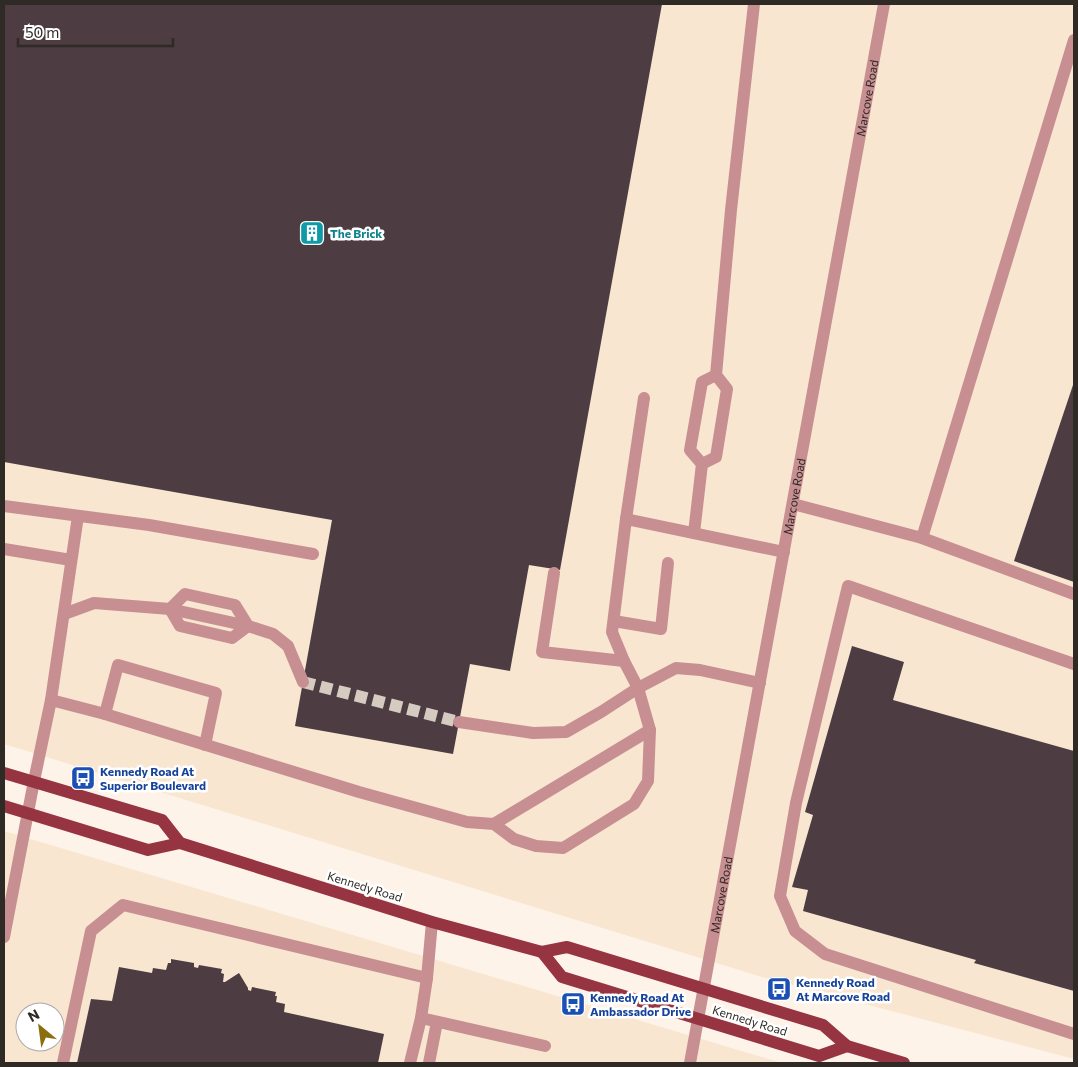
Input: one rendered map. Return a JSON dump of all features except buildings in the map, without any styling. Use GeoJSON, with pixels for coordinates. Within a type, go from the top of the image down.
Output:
{"type":"FeatureCollection","features":[{"type":"Feature","properties":{"kind":"main road"},"geometry":{"type":"LineString","coordinates":[[4,773],[162,820],[180,844]]}},
{"type":"Feature","properties":{"kind":"main road","name":"Kennedy Road"},"geometry":{"type":"LineString","coordinates":[[4,806],[148,850],[180,844],[432,922],[542,952],[567,948],[822,1025],[847,1046],[904,1063]]}},
{"type":"Feature","properties":{"kind":"main road","name":"Kennedy Road"},"geometry":{"type":"LineString","coordinates":[[542,952],[562,977],[818,1056],[847,1046]]}},
{"type":"Feature","properties":{"kind":"street"},"geometry":{"type":"LineString","coordinates":[[702,464],[716,457],[726,389],[716,375],[730,210],[754,4]]}},
{"type":"Feature","properties":{"kind":"street","name":"Marcove Road"},"geometry":{"type":"LineString","coordinates":[[690,1063],[884,4]]}},
{"type":"Feature","properties":{"kind":"street"},"geometry":{"type":"LineString","coordinates":[[922,538],[1074,40]]}},
{"type":"Feature","properties":{"kind":"street"},"geometry":{"type":"LineString","coordinates":[[694,533],[702,464],[690,450],[702,382],[716,375]]}},
{"type":"Feature","properties":{"kind":"street"},"geometry":{"type":"LineString","coordinates":[[52,700],[105,714],[359,792],[467,822],[494,824],[514,839],[536,846],[563,848],[634,804],[648,781],[650,730],[638,688],[612,632],[644,398]]}},
{"type":"Feature","properties":{"kind":"street"},"geometry":{"type":"LineString","coordinates":[[793,504],[922,538],[1074,594]]}},
{"type":"Feature","properties":{"kind":"street"},"geometry":{"type":"LineString","coordinates":[[4,506],[149,525],[313,554]]}},
{"type":"Feature","properties":{"kind":"street"},"geometry":{"type":"LineString","coordinates":[[4,937],[34,781],[52,700],[78,516]]}},
{"type":"Feature","properties":{"kind":"street"},"geometry":{"type":"LineString","coordinates":[[626,519],[784,552]]}},
{"type":"Feature","properties":{"kind":"street"},"geometry":{"type":"LineString","coordinates":[[4,549],[72,560]]}},
{"type":"Feature","properties":{"kind":"street"},"geometry":{"type":"LineString","coordinates":[[614,621],[660,629],[668,563]]}},
{"type":"Feature","properties":{"kind":"street"},"geometry":{"type":"LineString","coordinates":[[554,573],[542,652],[624,661]]}},
{"type":"Feature","properties":{"kind":"street"},"geometry":{"type":"LineString","coordinates":[[1074,664],[848,586],[796,803],[780,896],[795,931],[825,954],[1074,1034]]}},
{"type":"Feature","properties":{"kind":"street"},"geometry":{"type":"LineString","coordinates":[[64,614],[94,603],[170,609],[185,594],[235,605],[248,626],[274,634],[288,646],[303,682]]}},
{"type":"Feature","properties":{"kind":"street"},"geometry":{"type":"LineString","coordinates":[[170,609],[180,626],[232,638],[248,626]]}},
{"type":"Feature","properties":{"kind":"street"},"geometry":{"type":"LineString","coordinates":[[105,714],[118,665],[216,693],[205,745]]}},
{"type":"Feature","properties":{"kind":"street"},"geometry":{"type":"LineString","coordinates":[[459,722],[533,733],[566,732],[602,712],[638,688],[676,668],[700,670],[760,683]]}},
{"type":"Feature","properties":{"kind":"street"},"geometry":{"type":"LineString","coordinates":[[494,824],[650,730]]}},
{"type":"Feature","properties":{"kind":"street"},"geometry":{"type":"LineString","coordinates":[[63,1063],[90,931],[123,905],[427,978]]}},
{"type":"Feature","properties":{"kind":"street"},"geometry":{"type":"LineString","coordinates":[[410,1063],[421,1018],[432,922]]}},
{"type":"Feature","properties":{"kind":"street"},"geometry":{"type":"LineString","coordinates":[[421,1018],[545,1046]]}},
{"type":"Feature","properties":{"kind":"street"},"geometry":{"type":"LineString","coordinates":[[429,1063],[437,1022]]}},
{"type":"Feature","properties":{"kind":"shaded area"},"geometry":{"type":"Polygon","coordinates":[[[4,4],[1074,4],[1074,1059],[762,977],[4,744],[4,4]]]}},
{"type":"Feature","properties":{"kind":"shaded area"},"geometry":{"type":"Polygon","coordinates":[[[4,831],[782,1063],[4,1063],[4,831]]]}},
{"type":"Feature","properties":{"kind":"tunnel"},"geometry":{"type":"LineString","coordinates":[[303,682],[459,722]]}},
{"type":"Feature","properties":{"kind":"place","name":"The Brick"},"geometry":{"type":"Point","coordinates":[312,233]}},
{"type":"Feature","properties":{"kind":"place","name":"Kennedy Road At Superior Boulevard"},"geometry":{"type":"Point","coordinates":[83,778]}},
{"type":"Feature","properties":{"kind":"place","name":"Kennedy Road At Marcove Road"},"geometry":{"type":"Point","coordinates":[779,989]}},
{"type":"Feature","properties":{"kind":"place","name":"Kennedy Road At Ambassador Drive"},"geometry":{"type":"Point","coordinates":[573,1004]}}]}
